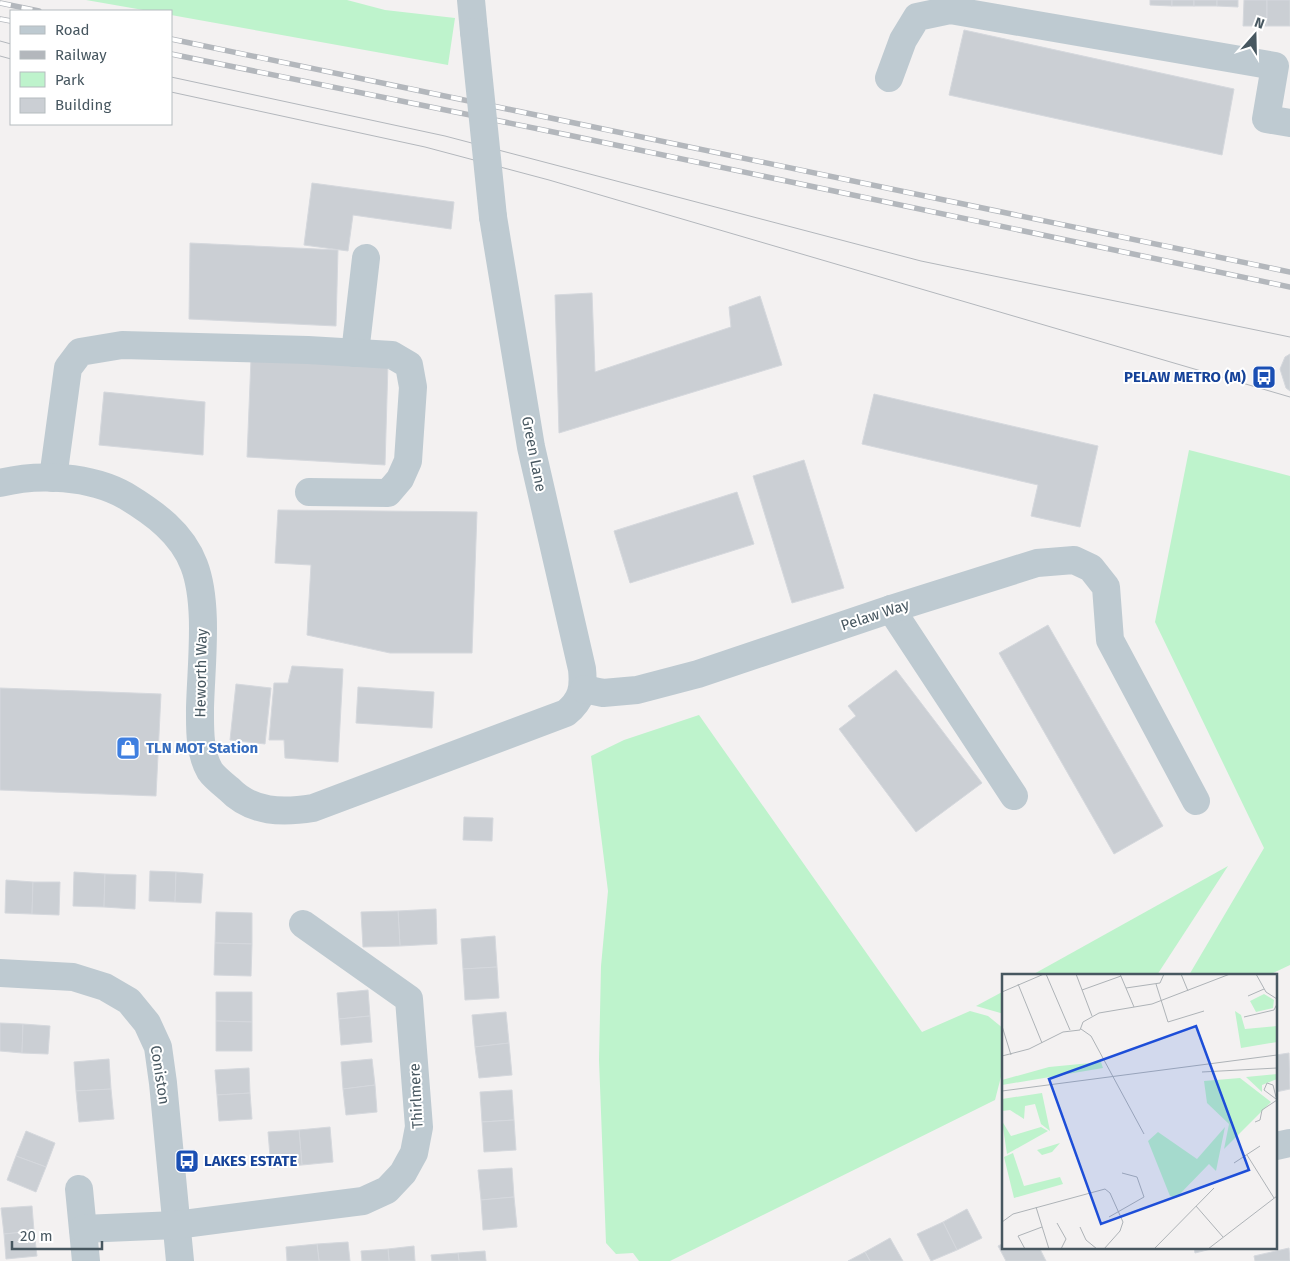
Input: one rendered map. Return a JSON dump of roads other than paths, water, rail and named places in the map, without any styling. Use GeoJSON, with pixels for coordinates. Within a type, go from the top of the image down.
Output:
{"type":"FeatureCollection","features":[{"type":"Feature","properties":{"kind":"street","name":"Green Lane"},"geometry":{"type":"LineString","coordinates":[[471,0],[493,217],[532,447],[582,668],[584,689]]}},
{"type":"Feature","properties":{"kind":"street"},"geometry":{"type":"LineString","coordinates":[[889,78],[903,40],[917,17],[950,10],[1275,66],[1266,119],[1290,123]]}},
{"type":"Feature","properties":{"kind":"street"},"geometry":{"type":"LineString","coordinates":[[355,353],[366,258]]}},
{"type":"Feature","properties":{"kind":"street"},"geometry":{"type":"LineString","coordinates":[[53,478],[68,368],[80,352],[122,345],[355,353],[392,356],[409,365],[413,387],[408,461],[400,479],[388,493],[310,492]]}},
{"type":"Feature","properties":{"kind":"street","name":"Heworth Way"},"geometry":{"type":"LineString","coordinates":[[0,483],[18,478],[53,478],[88,482],[121,494],[150,511],[177,536],[194,564],[203,600],[200,738],[210,770],[236,797],[258,808],[285,813],[313,808],[566,713],[577,704],[584,689]]}},
{"type":"Feature","properties":{"kind":"street","name":"Pelaw Way"},"geometry":{"type":"LineString","coordinates":[[584,689],[603,693],[637,690],[698,674],[891,609],[1037,563],[1074,560],[1091,568],[1106,587],[1110,640],[1196,801]]}},
{"type":"Feature","properties":{"kind":"street"},"geometry":{"type":"LineString","coordinates":[[891,609],[1014,796]]}},
{"type":"Feature","properties":{"kind":"street","name":"Thirlmere"},"geometry":{"type":"LineString","coordinates":[[176,1224],[363,1201],[388,1190],[403,1174],[414,1153],[419,1128],[409,998],[302,924]]}},
{"type":"Feature","properties":{"kind":"street","name":"Coniston"},"geometry":{"type":"LineString","coordinates":[[0,973],[73,977],[105,987],[130,1001],[147,1023],[158,1047],[180,1261]]}},
{"type":"Feature","properties":{"kind":"street"},"geometry":{"type":"LineString","coordinates":[[79,1189],[86,1261]]}},
{"type":"Feature","properties":{"kind":"street"},"geometry":{"type":"LineString","coordinates":[[83,1229],[176,1224]]}},
{"type":"Feature","properties":{"kind":"tram line"},"geometry":{"type":"LineString","coordinates":[[0,41],[10,44]]}},
{"type":"Feature","properties":{"kind":"tram line"},"geometry":{"type":"LineString","coordinates":[[0,56],[10,59]]}},
{"type":"Feature","properties":{"kind":"tram line"},"geometry":{"type":"LineString","coordinates":[[172,77],[445,136],[921,261],[1290,337]]}},
{"type":"Feature","properties":{"kind":"tram line"},"geometry":{"type":"LineString","coordinates":[[172,92],[425,147],[549,180],[1290,397]]}},
{"type":"Feature","properties":{"kind":"railway"},"geometry":{"type":"LineString","coordinates":[[0,3],[34,10]]}},
{"type":"Feature","properties":{"kind":"railway"},"geometry":{"type":"LineString","coordinates":[[0,19],[10,21]]}},
{"type":"Feature","properties":{"kind":"railway"},"geometry":{"type":"LineString","coordinates":[[172,39],[1290,272]]}},
{"type":"Feature","properties":{"kind":"railway"},"geometry":{"type":"LineString","coordinates":[[172,54],[568,135],[1290,287]]}},
{"type":"Feature","properties":{"kind":"place","name":"PELAW METRO (M)"},"geometry":{"type":"Point","coordinates":[1264,377]}},
{"type":"Feature","properties":{"kind":"place","name":"TLN MOT Station"},"geometry":{"type":"Point","coordinates":[128,748]}},
{"type":"Feature","properties":{"kind":"place","name":"LAKES ESTATE"},"geometry":{"type":"Point","coordinates":[187,1161]}}]}
